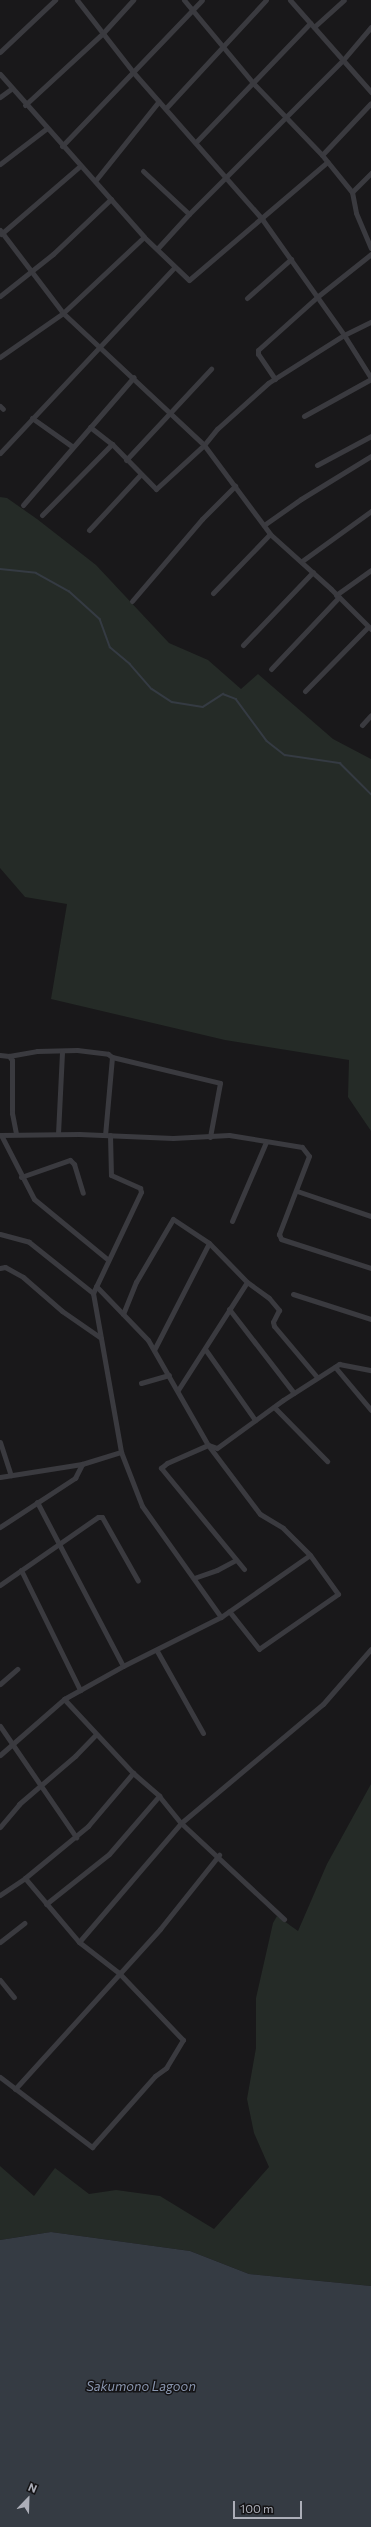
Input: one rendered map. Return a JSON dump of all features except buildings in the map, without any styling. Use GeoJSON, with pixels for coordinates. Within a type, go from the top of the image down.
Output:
{"type":"FeatureCollection","features":[{"type":"Feature","properties":{"kind":"street"},"geometry":{"type":"LineString","coordinates":[[0,52],[55,0]]}},
{"type":"Feature","properties":{"kind":"street"},"geometry":{"type":"LineString","coordinates":[[77,0],[134,72],[262,219],[344,335],[371,379],[304,416]]}},
{"type":"Feature","properties":{"kind":"street"},"geometry":{"type":"LineString","coordinates":[[25,105],[103,33],[133,0]]}},
{"type":"Feature","properties":{"kind":"street"},"geometry":{"type":"LineString","coordinates":[[184,0],[225,46],[254,84],[322,155],[352,192],[356,213],[369,235],[371,248]]}},
{"type":"Feature","properties":{"kind":"street"},"geometry":{"type":"LineString","coordinates":[[62,146],[202,0]]}},
{"type":"Feature","properties":{"kind":"street"},"geometry":{"type":"LineString","coordinates":[[166,108],[266,0]]}},
{"type":"Feature","properties":{"kind":"street"},"geometry":{"type":"LineString","coordinates":[[290,0],[371,92]]}},
{"type":"Feature","properties":{"kind":"street"},"geometry":{"type":"LineString","coordinates":[[196,142],[312,25],[344,0]]}},
{"type":"Feature","properties":{"kind":"street"},"geometry":{"type":"LineString","coordinates":[[157,250],[226,176],[343,60],[371,27]]}},
{"type":"Feature","properties":{"kind":"street"},"geometry":{"type":"LineString","coordinates":[[0,74],[46,129],[95,181],[144,237],[174,268],[189,280],[327,162]]}},
{"type":"Feature","properties":{"kind":"street"},"geometry":{"type":"LineString","coordinates":[[0,97],[11,89]]}},
{"type":"Feature","properties":{"kind":"street"},"geometry":{"type":"LineString","coordinates":[[95,181],[160,101]]}},
{"type":"Feature","properties":{"kind":"street"},"geometry":{"type":"LineString","coordinates":[[322,155],[371,103]]}},
{"type":"Feature","properties":{"kind":"street"},"geometry":{"type":"LineString","coordinates":[[0,164],[46,129]]}},
{"type":"Feature","properties":{"kind":"street"},"geometry":{"type":"LineString","coordinates":[[80,166],[1,233],[63,313],[134,377],[204,445],[270,534],[313,572],[370,628],[305,691]]}},
{"type":"Feature","properties":{"kind":"street"},"geometry":{"type":"LineString","coordinates":[[143,171],[189,214]]}},
{"type":"Feature","properties":{"kind":"street"},"geometry":{"type":"LineString","coordinates":[[352,192],[371,173]]}},
{"type":"Feature","properties":{"kind":"street"},"geometry":{"type":"LineString","coordinates":[[0,296],[32,272],[111,199]]}},
{"type":"Feature","properties":{"kind":"street"},"geometry":{"type":"LineString","coordinates":[[0,357],[63,313],[144,237]]}},
{"type":"Feature","properties":{"kind":"street"},"geometry":{"type":"LineString","coordinates":[[275,379],[258,354],[258,350],[316,297],[371,254]]}},
{"type":"Feature","properties":{"kind":"street"},"geometry":{"type":"LineString","coordinates":[[247,298],[291,259]]}},
{"type":"Feature","properties":{"kind":"street"},"geometry":{"type":"LineString","coordinates":[[0,453],[32,418],[101,348],[174,268]]}},
{"type":"Feature","properties":{"kind":"street"},"geometry":{"type":"LineString","coordinates":[[90,427],[112,444],[156,489],[204,445],[250,397],[275,379],[344,335],[371,322]]}},
{"type":"Feature","properties":{"kind":"street"},"geometry":{"type":"LineString","coordinates":[[126,460],[170,411],[211,369]]}},
{"type":"Feature","properties":{"kind":"street"},"geometry":{"type":"LineString","coordinates":[[23,505],[134,377]]}},
{"type":"Feature","properties":{"kind":"street"},"geometry":{"type":"LineString","coordinates":[[32,418],[73,447]]}},
{"type":"Feature","properties":{"kind":"street"},"geometry":{"type":"LineString","coordinates":[[317,465],[371,436]]}},
{"type":"Feature","properties":{"kind":"street"},"geometry":{"type":"LineString","coordinates":[[42,515],[112,444]]}},
{"type":"Feature","properties":{"kind":"street"},"geometry":{"type":"LineString","coordinates":[[264,525],[301,499],[371,456]]}},
{"type":"Feature","properties":{"kind":"street"},"geometry":{"type":"LineString","coordinates":[[89,530],[141,474]]}},
{"type":"Feature","properties":{"kind":"street"},"geometry":{"type":"LineString","coordinates":[[132,601],[202,520],[235,486]]}},
{"type":"Feature","properties":{"kind":"street"},"geometry":{"type":"LineString","coordinates":[[302,562],[371,511]]}},
{"type":"Feature","properties":{"kind":"street"},"geometry":{"type":"LineString","coordinates":[[213,593],[270,534]]}},
{"type":"Feature","properties":{"kind":"street"},"geometry":{"type":"LineString","coordinates":[[271,669],[338,596],[371,570]]}},
{"type":"Feature","properties":{"kind":"street"},"geometry":{"type":"LineString","coordinates":[[243,645],[313,572]]}},
{"type":"Feature","properties":{"kind":"street"},"geometry":{"type":"LineString","coordinates":[[362,725],[371,715]]}},
{"type":"Feature","properties":{"kind":"street"},"geometry":{"type":"LineString","coordinates":[[0,1055],[9,1056],[37,1051],[87,1051],[108,1054],[112,1057],[220,1083],[210,1137]]}},
{"type":"Feature","properties":{"kind":"street"},"geometry":{"type":"LineString","coordinates":[[58,1134],[62,1052]]}},
{"type":"Feature","properties":{"kind":"street"},"geometry":{"type":"LineString","coordinates":[[9,1056],[12,1060],[12,1113],[16,1134]]}},
{"type":"Feature","properties":{"kind":"street"},"geometry":{"type":"LineString","coordinates":[[112,1057],[108,1135],[111,1175],[140,1188],[141,1192],[107,1259],[93,1293],[121,1452],[142,1506],[221,1617]]}},
{"type":"Feature","properties":{"kind":"street"},"geometry":{"type":"LineString","coordinates":[[107,1259],[34,1199],[0,1135],[58,1134],[173,1138],[228,1135],[302,1147],[308,1151],[309,1156],[297,1192],[279,1234],[281,1239],[371,1268]]}},
{"type":"Feature","properties":{"kind":"street"},"geometry":{"type":"LineString","coordinates":[[232,1221],[266,1142]]}},
{"type":"Feature","properties":{"kind":"street"},"geometry":{"type":"LineString","coordinates":[[21,1177],[70,1160],[74,1164],[83,1193]]}},
{"type":"Feature","properties":{"kind":"street"},"geometry":{"type":"LineString","coordinates":[[297,1192],[371,1216]]}},
{"type":"Feature","properties":{"kind":"street"},"geometry":{"type":"LineString","coordinates":[[123,1314],[136,1282],[170,1220],[173,1219],[180,1222],[209,1243],[247,1282],[268,1298],[279,1310],[273,1322],[274,1326],[317,1378]]}},
{"type":"Feature","properties":{"kind":"street"},"geometry":{"type":"LineString","coordinates":[[0,1234],[29,1242],[93,1293]]}},
{"type":"Feature","properties":{"kind":"street"},"geometry":{"type":"LineString","coordinates":[[154,1350],[209,1243]]}},
{"type":"Feature","properties":{"kind":"street"},"geometry":{"type":"LineString","coordinates":[[0,1268],[5,1268],[23,1277],[62,1311],[101,1338]]}},
{"type":"Feature","properties":{"kind":"street"},"geometry":{"type":"LineString","coordinates":[[178,1390],[247,1282]]}},
{"type":"Feature","properties":{"kind":"street"},"geometry":{"type":"LineString","coordinates":[[96,1286],[145,1336],[178,1390],[208,1445],[260,1514],[283,1528],[310,1555],[338,1594],[259,1649],[229,1611]]}},
{"type":"Feature","properties":{"kind":"street"},"geometry":{"type":"LineString","coordinates":[[293,1294],[371,1319]]}},
{"type":"Feature","properties":{"kind":"street"},"geometry":{"type":"LineString","coordinates":[[229,1309],[294,1392]]}},
{"type":"Feature","properties":{"kind":"street"},"geometry":{"type":"LineString","coordinates":[[205,1349],[255,1420]]}},
{"type":"Feature","properties":{"kind":"street"},"geometry":{"type":"LineString","coordinates":[[244,1569],[161,1470],[167,1463],[208,1445],[217,1448],[294,1392],[335,1367],[348,1365],[371,1370]]}},
{"type":"Feature","properties":{"kind":"street"},"geometry":{"type":"LineString","coordinates":[[335,1367],[371,1410]]}},
{"type":"Feature","properties":{"kind":"street"},"geometry":{"type":"LineString","coordinates":[[141,1383],[169,1376]]}},
{"type":"Feature","properties":{"kind":"street"},"geometry":{"type":"LineString","coordinates":[[274,1407],[327,1461]]}},
{"type":"Feature","properties":{"kind":"street"},"geometry":{"type":"LineString","coordinates":[[0,1442],[11,1475]]}},
{"type":"Feature","properties":{"kind":"street"},"geometry":{"type":"LineString","coordinates":[[0,1477],[82,1464],[121,1452]]}},
{"type":"Feature","properties":{"kind":"street"},"geometry":{"type":"LineString","coordinates":[[0,1527],[75,1478],[82,1464]]}},
{"type":"Feature","properties":{"kind":"street"},"geometry":{"type":"LineString","coordinates":[[37,1502],[123,1666]]}},
{"type":"Feature","properties":{"kind":"street"},"geometry":{"type":"LineString","coordinates":[[0,1585],[59,1544],[102,1517],[138,1581]]}},
{"type":"Feature","properties":{"kind":"street"},"geometry":{"type":"LineString","coordinates":[[0,1755],[12,1742],[64,1699],[123,1666],[157,1651],[221,1617],[310,1555]]}},
{"type":"Feature","properties":{"kind":"street"},"geometry":{"type":"LineString","coordinates":[[194,1578],[217,1570],[236,1560]]}},
{"type":"Feature","properties":{"kind":"street"},"geometry":{"type":"LineString","coordinates":[[21,1570],[80,1690]]}},
{"type":"Feature","properties":{"kind":"street"},"geometry":{"type":"LineString","coordinates":[[79,1942],[182,1823],[323,1704],[371,1649]]}},
{"type":"Feature","properties":{"kind":"street"},"geometry":{"type":"LineString","coordinates":[[157,1651],[203,1733]]}},
{"type":"Feature","properties":{"kind":"street"},"geometry":{"type":"LineString","coordinates":[[0,1684],[17,1669]]}},
{"type":"Feature","properties":{"kind":"street"},"geometry":{"type":"LineString","coordinates":[[64,1699],[133,1773],[159,1796],[182,1823],[219,1855],[284,1919]]}},
{"type":"Feature","properties":{"kind":"street"},"geometry":{"type":"LineString","coordinates":[[0,1726],[76,1837]]}},
{"type":"Feature","properties":{"kind":"street"},"geometry":{"type":"LineString","coordinates":[[0,1826],[39,1785],[75,1756],[96,1734]]}},
{"type":"Feature","properties":{"kind":"street"},"geometry":{"type":"LineString","coordinates":[[0,1895],[25,1878],[76,1837],[133,1773]]}},
{"type":"Feature","properties":{"kind":"street"},"geometry":{"type":"LineString","coordinates":[[46,1904],[109,1854],[159,1796]]}},
{"type":"Feature","properties":{"kind":"street"},"geometry":{"type":"LineString","coordinates":[[15,2089],[160,1929],[219,1855]]}},
{"type":"Feature","properties":{"kind":"street"},"geometry":{"type":"LineString","coordinates":[[0,2077],[92,2147],[155,2076],[166,2068],[183,2040],[119,1973],[79,1942],[25,1878]]}},
{"type":"Feature","properties":{"kind":"street"},"geometry":{"type":"LineString","coordinates":[[0,1942],[24,1923]]}},
{"type":"Feature","properties":{"kind":"street"},"geometry":{"type":"LineString","coordinates":[[0,1980],[14,1996]]}},
{"type":"Feature","properties":{"kind":"shaded area"},"geometry":{"type":"Polygon","coordinates":[[[0,497],[7,498],[37,519],[96,565],[169,643],[208,660],[241,689],[258,674],[333,739],[371,759],[371,1131],[348,1097],[349,1060],[225,1040],[51,999],[67,904],[25,897],[0,868],[0,497]]]}},
{"type":"Feature","properties":{"kind":"shaded area"},"geometry":{"type":"Polygon","coordinates":[[[371,1784],[371,2286],[249,2274],[190,2251],[51,2232],[0,2240],[0,2166],[34,2196],[55,2168],[89,2194],[116,2190],[160,2196],[214,2229],[269,2167],[254,2133],[247,2099],[256,2048],[256,1998],[273,1923],[277,1916],[298,1931],[327,1864],[371,1784]]]}},
{"type":"Feature","properties":{"kind":"water","name":"Sakumono Lagoon"},"geometry":{"type":"Polygon","coordinates":[[[51,2232],[190,2251],[249,2274],[371,2286],[371,2527],[0,2527],[0,2240],[51,2232]]]}},
{"type":"Feature","properties":{"kind":"waterway"},"geometry":{"type":"LineString","coordinates":[[0,569],[36,573],[69,591],[100,619],[110,647],[130,664],[152,689],[172,702],[203,707],[223,694],[236,699],[267,741],[285,755],[340,763],[371,794]]}}]}
